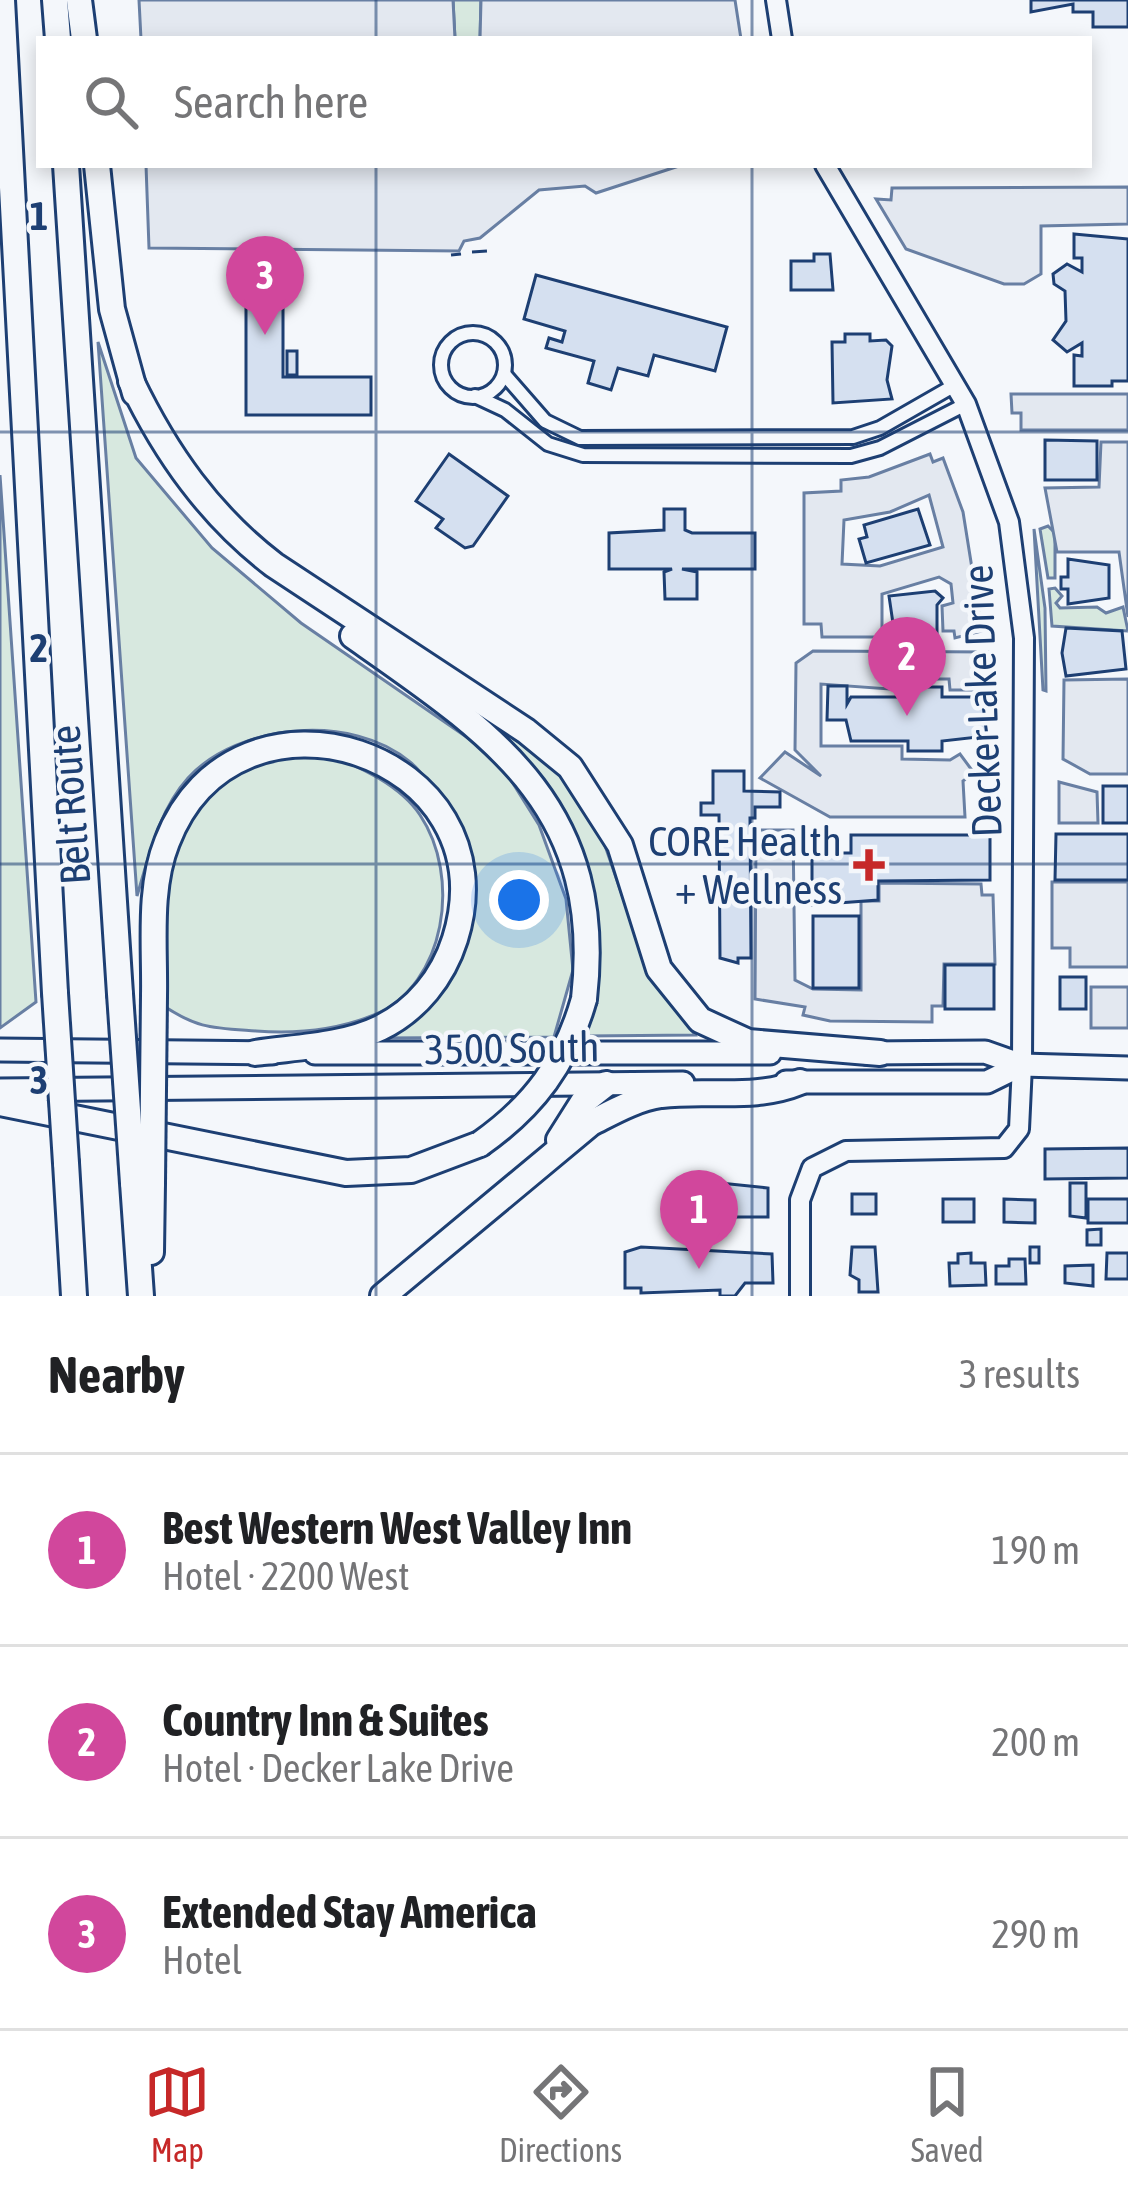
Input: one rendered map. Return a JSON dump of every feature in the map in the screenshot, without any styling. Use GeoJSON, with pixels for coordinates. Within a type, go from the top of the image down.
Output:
{"type":"FeatureCollection","features":[{"type":"Feature","properties":{"kind":"highway"},"geometry":{"type":"LineString","coordinates":[[55,0],[58,36]]}},
{"type":"Feature","properties":{"kind":"highway"},"geometry":{"type":"LineString","coordinates":[[79,0],[84,36]]}},
{"type":"Feature","properties":{"kind":"highway","name":"Belt Route"},"geometry":{"type":"LineString","coordinates":[[1,1],[74,1296]]}},
{"type":"Feature","properties":{"kind":"highway","name":"Belt Route"},"geometry":{"type":"LineString","coordinates":[[66,168],[120,994],[143,1183],[144,1296]]}},
{"type":"Feature","properties":{"kind":"highway"},"geometry":{"type":"LineString","coordinates":[[0,1103],[346,1173],[412,1170],[480,1144],[517,1115],[551,1077],[584,999],[587,936],[578,879],[554,819],[522,770],[459,710],[266,576],[216,532],[167,465],[131,381],[112,309],[97,168]]}},
{"type":"Feature","properties":{"kind":"highway"},"geometry":{"type":"LineString","coordinates":[[131,381],[181,469],[236,534],[274,565],[526,731],[582,782],[620,845],[659,969],[690,1012],[723,1034],[748,1042],[880,1053]]}},
{"type":"Feature","properties":{"kind":"highway"},"geometry":{"type":"LineString","coordinates":[[143,1183],[162,856],[183,811],[205,785],[245,757],[292,744],[341,746],[386,763],[431,802],[454,847],[461,899],[446,961],[418,1001],[381,1027],[341,1040],[255,1053]]}},
{"type":"Feature","properties":{"kind":"highway"},"geometry":{"type":"LineString","coordinates":[[382,1296],[591,1123],[641,1099],[770,1094],[800,1082]]}},
{"type":"Feature","properties":{"kind":"highway"},"geometry":{"type":"LineString","coordinates":[[539,1165],[583,1102],[606,1084]]}},
{"type":"Feature","properties":{"kind":"main road","name":"3500 South"},"geometry":{"type":"LineString","coordinates":[[0,1050],[985,1052],[1022,1065],[1128,1068]]}},
{"type":"Feature","properties":{"kind":"main road","name":"3500 South"},"geometry":{"type":"LineString","coordinates":[[0,1090],[988,1082],[1022,1065]]}},
{"type":"Feature","properties":{"kind":"street"},"geometry":{"type":"LineString","coordinates":[[776,0],[782,36]]}},
{"type":"Feature","properties":{"kind":"street","name":"Decker Lake Drive"},"geometry":{"type":"LineString","coordinates":[[800,1296],[800,1200],[812,1168],[846,1150],[1004,1148],[1019,1129],[1022,1065],[1023,607],[1006,510],[966,404],[827,168]]}},
{"type":"Feature","properties":{"kind":"street"},"geometry":{"type":"LineString","coordinates":[[475,396],[492,391],[504,374],[504,356],[494,340],[468,333],[452,341],[442,356],[443,375],[454,390],[475,396],[559,449],[609,457],[851,456],[880,448],[966,404]]}},
{"type":"Feature","properties":{"kind":"street"},"geometry":{"type":"LineString","coordinates":[[504,374],[554,428],[605,440],[853,437],[955,385]]}},
{"type":"Feature","properties":{"kind":"shaded area"},"geometry":{"type":"Polygon","coordinates":[[[139,0],[453,0],[455,36],[141,36],[139,0]]]}},
{"type":"Feature","properties":{"kind":"shaded area"},"geometry":{"type":"Polygon","coordinates":[[[453,0],[481,0],[480,36],[455,36],[453,0]]]}},
{"type":"Feature","properties":{"kind":"shaded area"},"geometry":{"type":"Polygon","coordinates":[[[481,0],[735,0],[741,36],[480,36],[481,0]]]}},
{"type":"Feature","properties":{"kind":"shaded area"},"geometry":{"type":"Polygon","coordinates":[[[146,168],[673,168],[596,193],[585,186],[539,190],[480,238],[464,241],[459,251],[149,248],[146,168]]]}},
{"type":"Feature","properties":{"kind":"shaded area"},"geometry":{"type":"Polygon","coordinates":[[[1128,187],[1128,224],[1041,226],[1041,274],[1024,284],[1004,284],[906,249],[876,199],[891,200],[892,188],[1128,187]]]}},
{"type":"Feature","properties":{"kind":"shaded area"},"geometry":{"type":"Polygon","coordinates":[[[98,342],[136,458],[212,548],[301,623],[497,758],[539,825],[566,899],[573,970],[554,1037],[382,1038],[467,932],[459,854],[448,814],[410,762],[358,736],[296,731],[265,736],[210,760],[188,778],[169,804],[137,896],[98,342]]]}},
{"type":"Feature","properties":{"kind":"shaded area"},"geometry":{"type":"Polygon","coordinates":[[[1011,394],[1128,394],[1128,430],[1021,430],[1021,413],[1012,413],[1011,394]]]}},
{"type":"Feature","properties":{"kind":"shaded area"},"geometry":{"type":"Polygon","coordinates":[[[1101,442],[1128,442],[1128,617],[1119,552],[1057,552],[1045,488],[1099,487],[1101,442]]]}},
{"type":"Feature","properties":{"kind":"shaded area"},"geometry":{"type":"Polygon","coordinates":[[[930,454],[933,462],[943,458],[963,512],[982,631],[955,638],[954,631],[943,631],[942,606],[953,603],[951,584],[939,577],[882,594],[882,637],[822,637],[821,624],[804,624],[804,493],[841,491],[841,480],[869,477],[930,454]],[[929,495],[890,512],[844,520],[842,564],[880,566],[943,547],[929,495]]]}},
{"type":"Feature","properties":{"kind":"shaded area"},"geometry":{"type":"Polygon","coordinates":[[[0,475],[36,1002],[0,1028],[0,475]]]}},
{"type":"Feature","properties":{"kind":"shaded area"},"geometry":{"type":"Polygon","coordinates":[[[1048,526],[1055,533],[1055,578],[1048,578],[1040,529],[1048,526]]]}},
{"type":"Feature","properties":{"kind":"shaded area"},"geometry":{"type":"Polygon","coordinates":[[[1034,529],[1045,608],[1046,691],[1043,690],[1034,529]]]}},
{"type":"Feature","properties":{"kind":"shaded area"},"geometry":{"type":"Polygon","coordinates":[[[1055,588],[1062,596],[1056,603],[1060,608],[1097,607],[1106,613],[1123,607],[1128,631],[1052,626],[1049,589],[1055,588]]]}},
{"type":"Feature","properties":{"kind":"shaded area"},"geometry":{"type":"Polygon","coordinates":[[[813,651],[990,652],[991,690],[950,690],[949,679],[904,679],[903,690],[821,684],[821,746],[902,746],[902,759],[950,760],[960,754],[974,773],[963,781],[965,817],[830,817],[760,778],[785,752],[821,776],[795,750],[796,663],[813,651]]]}},
{"type":"Feature","properties":{"kind":"shaded area"},"geometry":{"type":"Polygon","coordinates":[[[1128,679],[1128,774],[1090,774],[1063,759],[1064,680],[1128,679]]]}},
{"type":"Feature","properties":{"kind":"shaded area"},"geometry":{"type":"Polygon","coordinates":[[[468,705],[569,779],[602,837],[647,967],[695,1035],[585,1036],[595,934],[587,893],[552,821],[468,705]]]}},
{"type":"Feature","properties":{"kind":"shaded area"},"geometry":{"type":"Polygon","coordinates":[[[329,754],[402,795],[433,840],[443,897],[440,926],[418,979],[399,1000],[374,1015],[316,1030],[217,1028],[196,1023],[161,1004],[163,930],[172,859],[183,827],[201,799],[228,776],[264,759],[329,754]]]}},
{"type":"Feature","properties":{"kind":"shaded area"},"geometry":{"type":"Polygon","coordinates":[[[1059,782],[1097,792],[1098,823],[1059,823],[1059,782]]]}},
{"type":"Feature","properties":{"kind":"shaded area"},"geometry":{"type":"Polygon","coordinates":[[[756,830],[793,830],[795,980],[813,989],[861,990],[861,901],[879,901],[879,883],[981,884],[982,895],[993,895],[995,964],[944,964],[943,1006],[932,1006],[932,1022],[830,1021],[803,1015],[805,1007],[755,999],[756,830]]]}},
{"type":"Feature","properties":{"kind":"shaded area"},"geometry":{"type":"Polygon","coordinates":[[[1052,882],[1128,882],[1128,967],[1070,967],[1070,948],[1052,948],[1052,882]]]}},
{"type":"Feature","properties":{"kind":"shaded area"},"geometry":{"type":"Polygon","coordinates":[[[1091,987],[1128,987],[1128,1028],[1091,1028],[1091,987]]]}},
{"type":"Feature","properties":{"kind":"building"},"geometry":{"type":"Polygon","coordinates":[[[1031,0],[1128,0],[1128,27],[1093,27],[1093,12],[1073,12],[1073,4],[1031,12],[1031,0]]]}},
{"type":"Feature","properties":{"kind":"building"},"geometry":{"type":"Polygon","coordinates":[[[1074,234],[1128,239],[1128,381],[1112,381],[1112,386],[1074,386],[1074,355],[1082,356],[1082,343],[1067,352],[1053,340],[1066,321],[1065,291],[1054,284],[1053,274],[1067,264],[1082,272],[1082,258],[1074,258],[1074,234]]]}},
{"type":"Feature","properties":{"kind":"building"},"geometry":{"type":"Polygon","coordinates":[[[814,254],[830,254],[833,290],[791,290],[791,261],[814,261],[814,254]]]}},
{"type":"Feature","properties":{"kind":"building"},"geometry":{"type":"Polygon","coordinates":[[[536,275],[727,327],[715,371],[654,355],[648,376],[618,368],[611,390],[588,383],[594,361],[546,348],[549,338],[562,342],[565,331],[524,319],[536,275]]]}},
{"type":"Feature","properties":{"kind":"building"},"geometry":{"type":"Polygon","coordinates":[[[283,290],[283,377],[371,377],[371,415],[246,415],[246,293],[283,290]]]}},
{"type":"Feature","properties":{"kind":"building"},"geometry":{"type":"Polygon","coordinates":[[[845,334],[870,334],[870,341],[886,340],[892,346],[887,380],[892,399],[833,403],[832,342],[845,342],[845,334]]]}},
{"type":"Feature","properties":{"kind":"building"},"geometry":{"type":"Polygon","coordinates":[[[287,351],[297,351],[297,375],[287,375],[287,351]]]}},
{"type":"Feature","properties":{"kind":"building"},"geometry":{"type":"Polygon","coordinates":[[[1045,440],[1097,441],[1097,480],[1045,480],[1045,440]]]}},
{"type":"Feature","properties":{"kind":"building"},"geometry":{"type":"Polygon","coordinates":[[[449,454],[508,496],[473,546],[465,548],[436,528],[443,519],[416,501],[449,454]]]}},
{"type":"Feature","properties":{"kind":"building"},"geometry":{"type":"Polygon","coordinates":[[[664,509],[685,509],[685,530],[692,533],[755,533],[755,569],[682,569],[697,572],[697,599],[665,599],[664,572],[672,569],[609,569],[609,533],[664,530],[664,509]]]}},
{"type":"Feature","properties":{"kind":"building"},"geometry":{"type":"Polygon","coordinates":[[[918,509],[930,545],[866,563],[859,539],[867,537],[864,525],[918,509]]]}},
{"type":"Feature","properties":{"kind":"building"},"geometry":{"type":"Polygon","coordinates":[[[1068,559],[1109,565],[1109,598],[1068,604],[1068,589],[1061,589],[1061,577],[1068,577],[1068,559]]]}},
{"type":"Feature","properties":{"kind":"building"},"geometry":{"type":"Polygon","coordinates":[[[935,591],[943,598],[937,605],[937,638],[895,637],[889,596],[935,591]]]}},
{"type":"Feature","properties":{"kind":"building"},"geometry":{"type":"Polygon","coordinates":[[[1066,628],[1122,631],[1126,669],[1066,676],[1062,653],[1066,628]]]}},
{"type":"Feature","properties":{"kind":"building"},"geometry":{"type":"Polygon","coordinates":[[[828,686],[847,686],[847,704],[851,697],[908,697],[908,687],[942,687],[942,697],[982,697],[987,736],[942,741],[942,751],[908,751],[908,741],[851,741],[846,720],[827,720],[828,686]]]}},
{"type":"Feature","properties":{"kind":"building"},"geometry":{"type":"Polygon","coordinates":[[[713,771],[744,771],[744,791],[780,792],[780,807],[755,807],[755,818],[750,818],[751,958],[738,958],[738,963],[720,958],[719,815],[701,815],[701,803],[713,803],[713,771]]]}},
{"type":"Feature","properties":{"kind":"building"},"geometry":{"type":"Polygon","coordinates":[[[1103,786],[1128,786],[1128,823],[1103,823],[1103,786]]]}},
{"type":"Feature","properties":{"kind":"building"},"geometry":{"type":"Polygon","coordinates":[[[1056,834],[1128,834],[1128,880],[1055,880],[1056,834]]]}},
{"type":"Feature","properties":{"kind":"building"},"geometry":{"type":"Polygon","coordinates":[[[851,835],[990,835],[990,880],[878,881],[878,900],[812,905],[812,853],[851,853],[851,835]]]}},
{"type":"Feature","properties":{"kind":"building"},"geometry":{"type":"Polygon","coordinates":[[[813,916],[859,916],[859,988],[813,988],[813,916]]]}},
{"type":"Feature","properties":{"kind":"building"},"geometry":{"type":"Polygon","coordinates":[[[945,965],[994,965],[994,1009],[945,1009],[945,965]]]}},
{"type":"Feature","properties":{"kind":"building"},"geometry":{"type":"Polygon","coordinates":[[[1060,977],[1086,977],[1086,1009],[1060,1009],[1060,977]]]}},
{"type":"Feature","properties":{"kind":"building"},"geometry":{"type":"Polygon","coordinates":[[[1128,1148],[1128,1178],[1045,1179],[1045,1149],[1128,1148]]]}},
{"type":"Feature","properties":{"kind":"building"},"geometry":{"type":"Polygon","coordinates":[[[720,1183],[768,1188],[768,1217],[712,1217],[712,1188],[720,1188],[720,1183]]]}},
{"type":"Feature","properties":{"kind":"building"},"geometry":{"type":"Polygon","coordinates":[[[1070,1183],[1086,1183],[1086,1218],[1070,1216],[1070,1183]]]}},
{"type":"Feature","properties":{"kind":"building"},"geometry":{"type":"Polygon","coordinates":[[[852,1194],[876,1194],[876,1214],[852,1214],[852,1194]]]}},
{"type":"Feature","properties":{"kind":"building"},"geometry":{"type":"Polygon","coordinates":[[[943,1199],[974,1199],[974,1222],[943,1222],[943,1199]]]}},
{"type":"Feature","properties":{"kind":"building"},"geometry":{"type":"Polygon","coordinates":[[[1004,1199],[1035,1200],[1035,1223],[1004,1222],[1004,1199]]]}},
{"type":"Feature","properties":{"kind":"building"},"geometry":{"type":"Polygon","coordinates":[[[1088,1199],[1128,1199],[1128,1223],[1088,1223],[1088,1199]]]}},
{"type":"Feature","properties":{"kind":"building"},"geometry":{"type":"Polygon","coordinates":[[[1101,1229],[1101,1245],[1087,1245],[1087,1230],[1101,1229]]]}},
{"type":"Feature","properties":{"kind":"building"},"geometry":{"type":"Polygon","coordinates":[[[641,1247],[772,1254],[773,1283],[745,1283],[735,1296],[720,1296],[720,1290],[641,1293],[641,1288],[625,1288],[625,1252],[641,1247]]]}},
{"type":"Feature","properties":{"kind":"building"},"geometry":{"type":"Polygon","coordinates":[[[852,1247],[875,1247],[878,1292],[859,1292],[859,1280],[850,1275],[852,1247]]]}},
{"type":"Feature","properties":{"kind":"building"},"geometry":{"type":"Polygon","coordinates":[[[1030,1247],[1039,1247],[1039,1263],[1030,1263],[1030,1247]]]}},
{"type":"Feature","properties":{"kind":"building"},"geometry":{"type":"Polygon","coordinates":[[[971,1253],[971,1263],[985,1263],[986,1285],[950,1286],[949,1263],[958,1263],[958,1254],[971,1253]]]}},
{"type":"Feature","properties":{"kind":"building"},"geometry":{"type":"Polygon","coordinates":[[[1107,1253],[1128,1253],[1128,1279],[1106,1279],[1107,1253]]]}},
{"type":"Feature","properties":{"kind":"building"},"geometry":{"type":"Polygon","coordinates":[[[1009,1259],[1025,1259],[1026,1284],[996,1284],[996,1266],[1009,1266],[1009,1259]]]}},
{"type":"Feature","properties":{"kind":"building"},"geometry":{"type":"Polygon","coordinates":[[[1093,1265],[1093,1286],[1065,1283],[1065,1266],[1093,1265]]]}},
{"type":"Feature","properties":{"kind":"fence"},"geometry":{"type":"LineString","coordinates":[[472,252],[488,251]]}},
{"type":"Feature","properties":{"kind":"fence"},"geometry":{"type":"LineString","coordinates":[[451,255],[461,254]]}},
{"type":"Feature","properties":{"kind":"place","name":"Extended Stay America"},"geometry":{"type":"Point","coordinates":[265,335]}},
{"type":"Feature","properties":{"kind":"place","name":"Country Inn & Suites"},"geometry":{"type":"Point","coordinates":[907,716]}},
{"type":"Feature","properties":{"kind":"place","name":"CORE Health + Wellness"},"geometry":{"type":"Point","coordinates":[869,865]}},
{"type":"Feature","properties":{"kind":"place","name":"Best Western West Valley Inn"},"geometry":{"type":"Point","coordinates":[699,1269]}}]}
